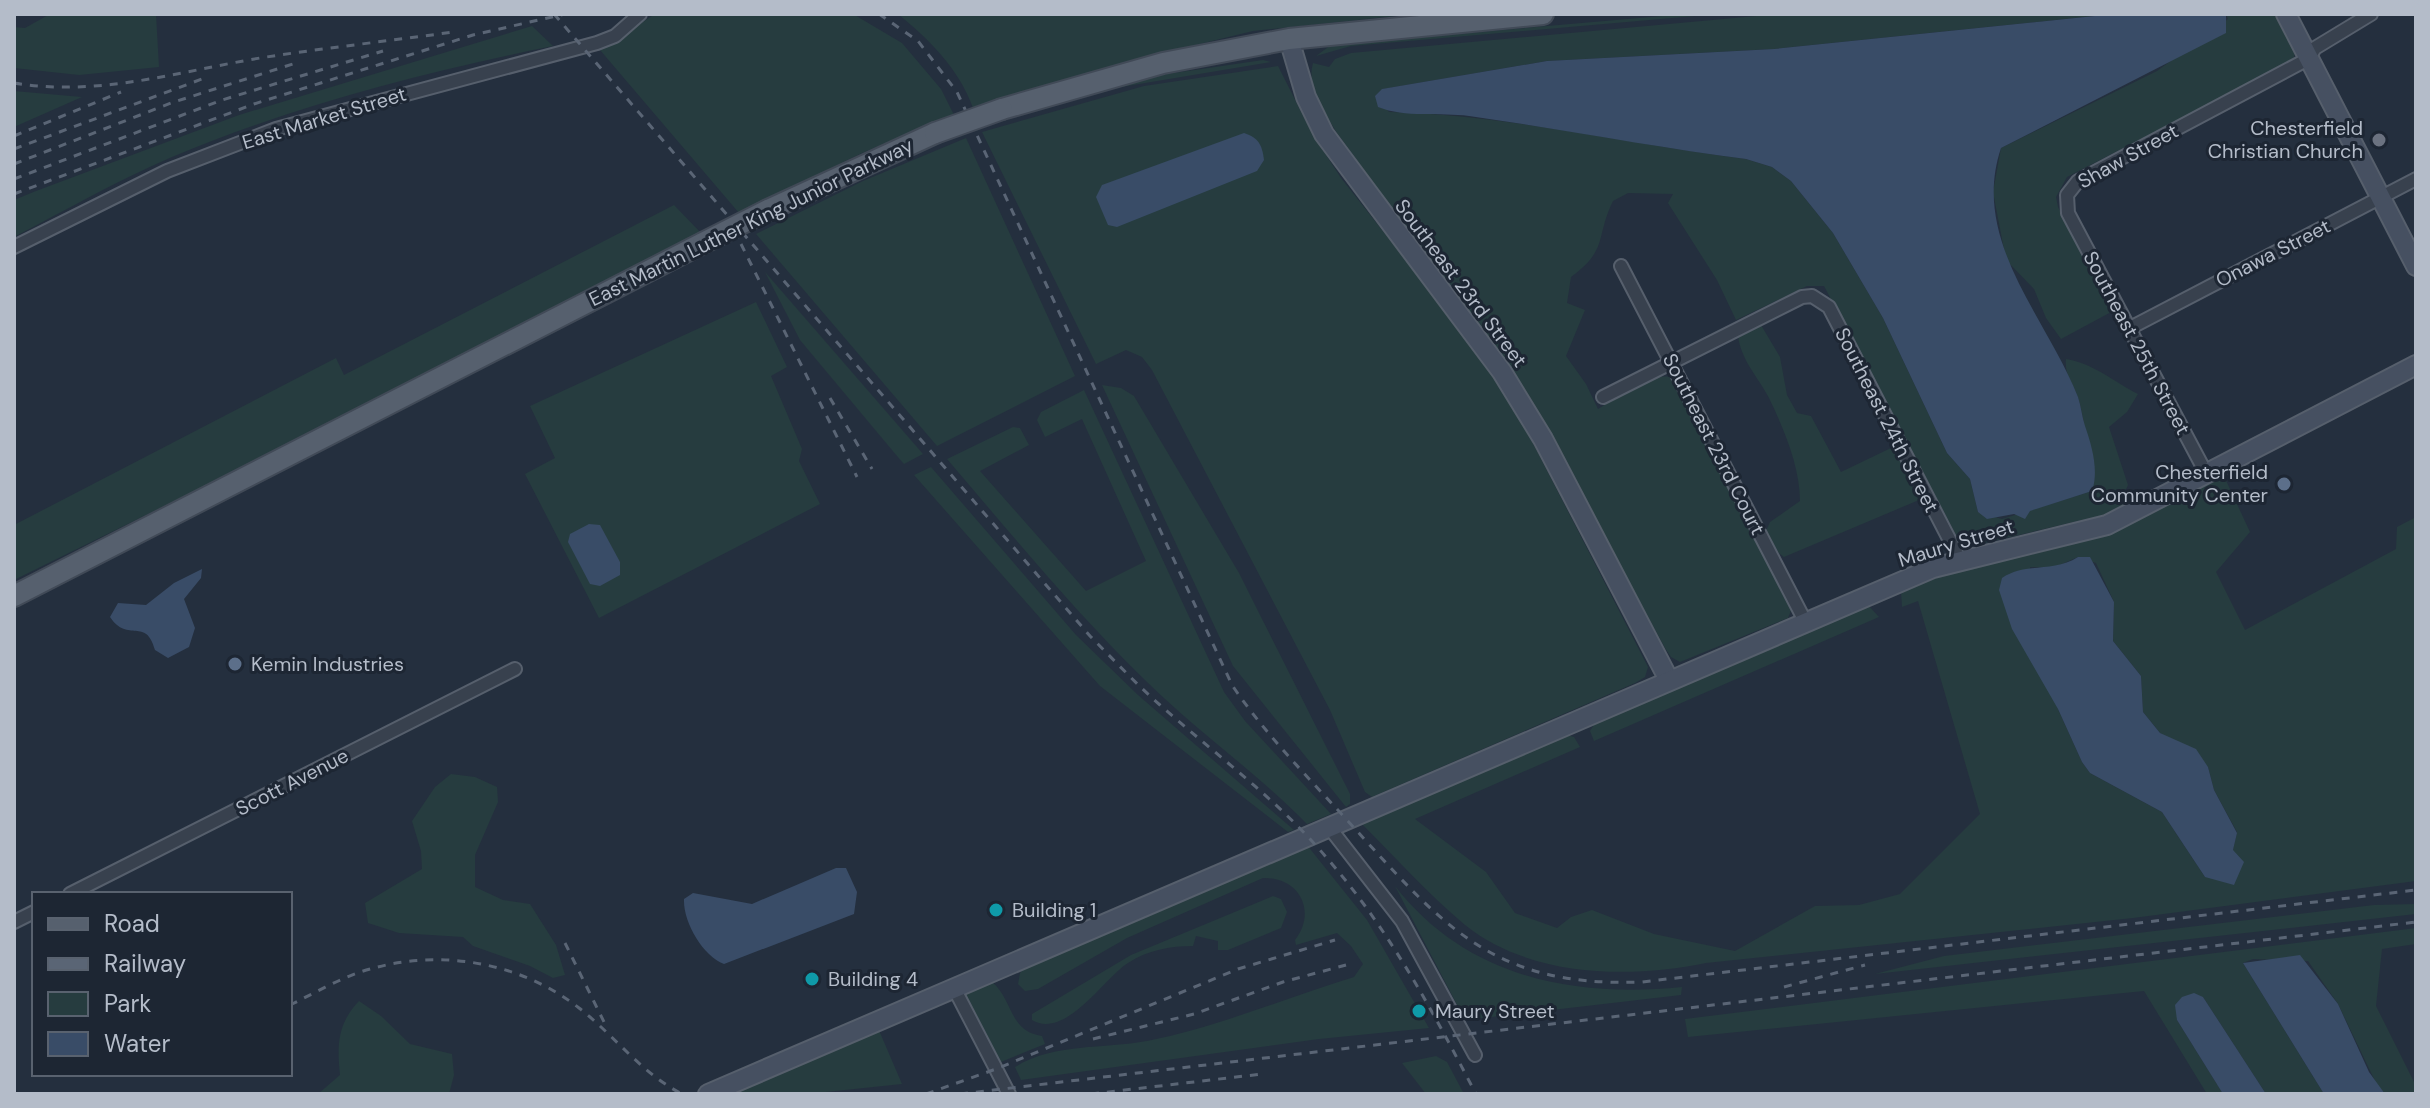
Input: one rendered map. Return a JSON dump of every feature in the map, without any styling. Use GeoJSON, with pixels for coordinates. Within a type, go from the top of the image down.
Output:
{"type":"FeatureCollection","features":[{"type":"Feature","properties":{"kind":"main road","name":"East Martin Luther King Junior Parkway"},"geometry":{"type":"LineString","coordinates":[[14,596],[768,210],[935,133],[1002,109],[1163,63],[1289,39],[1543,14]]}},
{"type":"Feature","properties":{"kind":"main road"},"geometry":{"type":"LineString","coordinates":[[2286,14],[2416,266]]}},
{"type":"Feature","properties":{"kind":"main road","name":"Southeast 23rd Street"},"geometry":{"type":"LineString","coordinates":[[1289,39],[1306,97],[1324,134],[1502,372],[1543,439],[1669,680]]}},
{"type":"Feature","properties":{"kind":"main road","name":"Maury Street"},"geometry":{"type":"LineString","coordinates":[[708,1094],[1669,680],[1960,560],[2107,525],[2416,365]]}},
{"type":"Feature","properties":{"kind":"street","name":"East Market Street"},"geometry":{"type":"LineString","coordinates":[[14,247],[167,171],[276,129],[597,43],[615,36],[640,14]]}},
{"type":"Feature","properties":{"kind":"street","name":"Shaw Street"},"geometry":{"type":"LineString","coordinates":[[2068,213],[2067,195],[2078,181],[2308,59],[2315,48],[2371,14]]}},
{"type":"Feature","properties":{"kind":"street","name":"Onawa Street"},"geometry":{"type":"LineString","coordinates":[[2130,328],[2416,179]]}},
{"type":"Feature","properties":{"kind":"street","name":"Southeast 25th Street"},"geometry":{"type":"LineString","coordinates":[[2068,213],[2206,473]]}},
{"type":"Feature","properties":{"kind":"street","name":"Southeast 23rd Court"},"geometry":{"type":"LineString","coordinates":[[1621,266],[1806,623]]}},
{"type":"Feature","properties":{"kind":"street","name":"Southeast 24th Street"},"geometry":{"type":"LineString","coordinates":[[1672,363],[1802,297],[1812,296],[1829,307],[1960,560]]}},
{"type":"Feature","properties":{"kind":"street"},"geometry":{"type":"LineString","coordinates":[[1603,397],[1672,363]]}},
{"type":"Feature","properties":{"kind":"street","name":"Scott Avenue"},"geometry":{"type":"LineString","coordinates":[[74,892],[515,669]]}},
{"type":"Feature","properties":{"kind":"street"},"geometry":{"type":"LineString","coordinates":[[1329,827],[1402,921],[1475,1055]]}},
{"type":"Feature","properties":{"kind":"street"},"geometry":{"type":"LineString","coordinates":[[14,922],[32,913]]}},
{"type":"Feature","properties":{"kind":"street"},"geometry":{"type":"LineString","coordinates":[[954,988],[1009,1094]]}},
{"type":"Feature","properties":{"kind":"green space"},"geometry":{"type":"Polygon","coordinates":[[[50,14],[156,14],[159,67],[79,75],[14,68],[14,27],[25,28],[50,14]]]}},
{"type":"Feature","properties":{"kind":"green space"},"geometry":{"type":"Polygon","coordinates":[[[655,14],[853,14],[902,43],[941,89],[954,115],[862,153],[739,213],[600,50],[655,14]]]}},
{"type":"Feature","properties":{"kind":"green space"},"geometry":{"type":"Polygon","coordinates":[[[898,14],[1415,14],[1253,31],[1138,59],[973,108],[952,68],[898,14]]]}},
{"type":"Feature","properties":{"kind":"green space"},"geometry":{"type":"Polygon","coordinates":[[[1685,14],[1718,14],[1351,46],[1316,56],[1331,45],[1685,14]]]}},
{"type":"Feature","properties":{"kind":"green space"},"geometry":{"type":"Polygon","coordinates":[[[1778,14],[2114,14],[1774,49],[1547,61],[1383,89],[1376,97],[1389,112],[1524,124],[1746,159],[1772,167],[1791,181],[1833,233],[1883,318],[1947,453],[1970,479],[1978,512],[2002,519],[2092,491],[2082,412],[2067,371],[2066,359],[2094,369],[2138,394],[2127,412],[2109,427],[2128,485],[2123,496],[2127,505],[2104,515],[1963,548],[1824,286],[1807,286],[1736,320],[1717,280],[1668,203],[1673,194],[1628,193],[1613,201],[1596,250],[1591,259],[1571,277],[1567,303],[1585,310],[1566,356],[1586,384],[1598,409],[1645,381],[1673,378],[1792,608],[1788,618],[1680,662],[1671,657],[1665,648],[1530,399],[1337,133],[1314,90],[1313,63],[1329,67],[1335,59],[1351,53],[1778,14]]]}},
{"type":"Feature","properties":{"kind":"green space"},"geometry":{"type":"Polygon","coordinates":[[[2226,14],[2274,14],[2295,53],[2293,61],[2067,177],[2056,197],[2058,207],[2113,311],[2061,339],[2046,318],[2034,289],[2006,260],[1993,192],[2001,148],[2157,71],[2228,19],[2226,14]]]}},
{"type":"Feature","properties":{"kind":"green space"},"geometry":{"type":"Polygon","coordinates":[[[532,26],[553,46],[408,79],[264,122],[152,166],[14,237],[14,200],[36,191],[239,115],[532,26]]]}},
{"type":"Feature","properties":{"kind":"green space"},"geometry":{"type":"Polygon","coordinates":[[[1263,60],[1271,62],[1109,89],[1133,79],[1263,60]]]}},
{"type":"Feature","properties":{"kind":"green space"},"geometry":{"type":"Polygon","coordinates":[[[1278,66],[1313,135],[1341,178],[1484,359],[1520,418],[1648,667],[1645,677],[1635,683],[1372,797],[1365,792],[1330,710],[1152,370],[1142,357],[1126,350],[1096,364],[982,132],[1144,86],[1278,66]]]}},
{"type":"Feature","properties":{"kind":"green space"},"geometry":{"type":"Polygon","coordinates":[[[14,91],[82,97],[14,127],[14,91]]]}},
{"type":"Feature","properties":{"kind":"green space"},"geometry":{"type":"Polygon","coordinates":[[[966,138],[1075,376],[937,446],[756,234],[863,181],[966,138]]]}},
{"type":"Feature","properties":{"kind":"green space"},"geometry":{"type":"Polygon","coordinates":[[[674,205],[701,233],[294,442],[14,580],[14,525],[336,358],[344,375],[674,205]]]}},
{"type":"Feature","properties":{"kind":"green space"},"geometry":{"type":"Polygon","coordinates":[[[765,272],[923,454],[904,464],[897,456],[800,340],[765,272]]]}},
{"type":"Feature","properties":{"kind":"green space"},"geometry":{"type":"Polygon","coordinates":[[[756,302],[787,367],[771,376],[802,449],[799,461],[820,504],[599,618],[525,474],[555,458],[530,406],[756,302]]]}},
{"type":"Feature","properties":{"kind":"green space"},"geometry":{"type":"Polygon","coordinates":[[[1761,325],[1780,357],[1787,395],[1797,413],[1811,416],[1841,472],[1893,447],[1919,500],[1784,557],[1776,551],[1766,531],[1770,522],[1800,501],[1790,448],[1769,398],[1746,361],[1738,336],[1761,325]]]}},
{"type":"Feature","properties":{"kind":"green space"},"geometry":{"type":"Polygon","coordinates":[[[1102,385],[1121,388],[1134,396],[1239,573],[1350,794],[1350,804],[1346,807],[1233,666],[1102,385]]]}},
{"type":"Feature","properties":{"kind":"green space"},"geometry":{"type":"Polygon","coordinates":[[[1084,390],[1224,692],[1245,721],[1331,814],[1307,824],[1166,700],[1069,601],[947,459],[1013,427],[1020,428],[1029,445],[980,471],[1086,591],[1146,561],[1082,419],[1045,437],[1037,420],[1041,412],[1084,390]]]}},
{"type":"Feature","properties":{"kind":"green space"},"geometry":{"type":"Polygon","coordinates":[[[931,467],[1076,635],[1138,695],[1294,830],[1288,832],[1100,686],[914,475],[931,467]]]}},
{"type":"Feature","properties":{"kind":"green space"},"geometry":{"type":"Polygon","coordinates":[[[2223,474],[2250,532],[2216,572],[2245,630],[2396,549],[2397,527],[2416,517],[2416,881],[2133,918],[1676,968],[1613,972],[1549,964],[1491,942],[1451,913],[1360,822],[1563,734],[1574,737],[1580,747],[1415,819],[1486,872],[1515,913],[1557,928],[1571,917],[1592,910],[1654,934],[1735,951],[1815,906],[1859,905],[1900,894],[1980,814],[1918,601],[1902,607],[1901,591],[2223,474]],[[2078,557],[2053,568],[2030,567],[2058,709],[2090,773],[2162,812],[2205,877],[2233,850],[2237,832],[2214,790],[2208,767],[2160,733],[2143,712],[2141,676],[2113,641],[2114,602],[2096,563],[2078,557]]]}},
{"type":"Feature","properties":{"kind":"green space"},"geometry":{"type":"Polygon","coordinates":[[[1867,604],[1879,617],[1594,741],[1590,731],[1597,720],[1867,604]]]}},
{"type":"Feature","properties":{"kind":"green space"},"geometry":{"type":"Polygon","coordinates":[[[451,774],[475,777],[497,787],[498,802],[475,855],[475,887],[503,900],[530,904],[556,945],[565,975],[553,978],[530,966],[473,946],[463,937],[399,933],[368,923],[365,903],[422,869],[421,851],[412,821],[435,787],[451,774]]]}},
{"type":"Feature","properties":{"kind":"green space"},"geometry":{"type":"Polygon","coordinates":[[[1307,845],[1367,920],[1429,1028],[1319,1039],[1021,1080],[1015,1067],[1046,1054],[1173,1035],[1354,977],[1363,964],[1337,933],[1296,945],[1304,918],[1301,898],[1287,883],[1263,878],[1127,938],[1038,989],[1025,991],[1018,984],[1020,973],[1028,964],[1307,845]]]}},
{"type":"Feature","properties":{"kind":"green space"},"geometry":{"type":"Polygon","coordinates":[[[1395,886],[1423,917],[1454,942],[1488,961],[1524,975],[1601,989],[1682,987],[1681,995],[1465,1020],[1395,886]]]}},
{"type":"Feature","properties":{"kind":"green space"},"geometry":{"type":"Polygon","coordinates":[[[1273,896],[1281,899],[1287,912],[1281,928],[1228,950],[1218,950],[1218,941],[1196,936],[1193,946],[1151,952],[1128,963],[1084,1004],[1058,1022],[1045,1024],[1032,1020],[1032,1014],[1131,955],[1273,896]]]}},
{"type":"Feature","properties":{"kind":"green space"},"geometry":{"type":"Polygon","coordinates":[[[2416,904],[2416,914],[1875,974],[1944,956],[2374,905],[2416,904]]]}},
{"type":"Feature","properties":{"kind":"green space"},"geometry":{"type":"Polygon","coordinates":[[[2416,928],[2416,944],[2382,949],[2376,1006],[2416,1086],[2416,1094],[2385,1094],[2376,1083],[2338,1004],[2308,961],[2253,959],[2243,963],[2324,1094],[2266,1094],[2203,997],[2177,1020],[2223,1094],[2207,1094],[2144,991],[1688,1037],[1685,1019],[2416,928]]]}},
{"type":"Feature","properties":{"kind":"green space"},"geometry":{"type":"Polygon","coordinates":[[[992,982],[1017,1022],[1031,1033],[1042,1036],[1045,1044],[1001,1062],[965,993],[992,982]]]}},
{"type":"Feature","properties":{"kind":"green space"},"geometry":{"type":"Polygon","coordinates":[[[359,1001],[381,1016],[410,1044],[452,1054],[454,1075],[449,1094],[318,1094],[340,1075],[340,1036],[346,1018],[359,1001]]]}},
{"type":"Feature","properties":{"kind":"green space"},"geometry":{"type":"Polygon","coordinates":[[[878,1028],[902,1084],[807,1094],[742,1094],[740,1089],[878,1028]]]}},
{"type":"Feature","properties":{"kind":"green space"},"geometry":{"type":"Polygon","coordinates":[[[1436,1056],[1447,1062],[1464,1094],[1426,1094],[1402,1063],[1436,1056]]]}},
{"type":"Feature","properties":{"kind":"water"},"geometry":{"type":"Polygon","coordinates":[[[2114,14],[2226,14],[2226,33],[2001,148],[1994,182],[1995,215],[2003,246],[2078,397],[2095,467],[2092,491],[2030,511],[2025,519],[2014,514],[1987,519],[1978,512],[1970,479],[1947,453],[1883,318],[1833,233],[1791,181],[1772,167],[1746,159],[1469,116],[1388,110],[1378,107],[1375,96],[1382,89],[1547,61],[1774,49],[2114,14]]]}},
{"type":"Feature","properties":{"kind":"water"},"geometry":{"type":"Polygon","coordinates":[[[1244,133],[1256,140],[1262,150],[1264,160],[1257,171],[1117,227],[1108,225],[1096,197],[1102,185],[1244,133]]]}},
{"type":"Feature","properties":{"kind":"water"},"geometry":{"type":"Polygon","coordinates":[[[589,524],[600,525],[620,562],[620,575],[600,586],[590,584],[568,542],[570,534],[589,524]]]}},
{"type":"Feature","properties":{"kind":"water"},"geometry":{"type":"Polygon","coordinates":[[[2078,557],[2090,557],[2114,602],[2113,641],[2141,676],[2143,712],[2160,733],[2196,749],[2208,767],[2214,790],[2237,833],[2233,850],[2244,862],[2234,885],[2205,877],[2162,812],[2090,773],[2012,629],[1999,590],[2002,578],[2020,570],[2059,565],[2078,557]]]}},
{"type":"Feature","properties":{"kind":"water"},"geometry":{"type":"Polygon","coordinates":[[[202,569],[201,578],[184,599],[195,628],[189,647],[168,658],[155,650],[147,634],[123,629],[110,617],[118,603],[146,605],[174,583],[202,569]]]}},
{"type":"Feature","properties":{"kind":"water"},"geometry":{"type":"Polygon","coordinates":[[[836,868],[846,868],[857,892],[854,914],[724,964],[702,946],[687,918],[684,899],[693,893],[752,904],[836,868]]]}},
{"type":"Feature","properties":{"kind":"water"},"geometry":{"type":"Polygon","coordinates":[[[2300,955],[2338,1004],[2369,1072],[2385,1094],[2324,1094],[2243,963],[2300,955]]]}},
{"type":"Feature","properties":{"kind":"water"},"geometry":{"type":"Polygon","coordinates":[[[2194,993],[2203,997],[2266,1094],[2223,1094],[2177,1020],[2175,1005],[2182,997],[2194,993]]]}},
{"type":"Feature","properties":{"kind":"railway"},"geometry":{"type":"LineString","coordinates":[[554,14],[1090,636],[1151,697],[1287,816],[1326,857],[1390,941],[1476,1094]]}},
{"type":"Feature","properties":{"kind":"railway"},"geometry":{"type":"LineString","coordinates":[[14,194],[254,104],[473,35],[565,14]]}},
{"type":"Feature","properties":{"kind":"railway"},"geometry":{"type":"LineString","coordinates":[[879,14],[918,41],[957,92],[1232,685],[1272,738],[1380,857],[1411,890],[1473,942],[1507,961],[1545,974],[1590,981],[1642,982],[2416,890]]}},
{"type":"Feature","properties":{"kind":"railway"},"geometry":{"type":"LineString","coordinates":[[14,83],[46,87],[107,85],[260,58],[453,32]]}},
{"type":"Feature","properties":{"kind":"railway"},"geometry":{"type":"LineString","coordinates":[[14,179],[222,100],[383,51]]}},
{"type":"Feature","properties":{"kind":"railway"},"geometry":{"type":"LineString","coordinates":[[14,164],[171,103],[299,62]]}},
{"type":"Feature","properties":{"kind":"railway"},"geometry":{"type":"LineString","coordinates":[[14,149],[202,79]]}},
{"type":"Feature","properties":{"kind":"railway"},"geometry":{"type":"LineString","coordinates":[[14,136],[121,92]]}},
{"type":"Feature","properties":{"kind":"railway"},"geometry":{"type":"LineString","coordinates":[[741,244],[857,477]]}},
{"type":"Feature","properties":{"kind":"railway"},"geometry":{"type":"LineString","coordinates":[[830,398],[872,469]]}},
{"type":"Feature","properties":{"kind":"railway"},"geometry":{"type":"LineString","coordinates":[[960,1094],[2416,922]]}},
{"type":"Feature","properties":{"kind":"railway"},"geometry":{"type":"LineString","coordinates":[[926,1094],[996,1069],[1238,969],[1335,940]]}},
{"type":"Feature","properties":{"kind":"railway"},"geometry":{"type":"LineString","coordinates":[[565,943],[607,1028]]}},
{"type":"Feature","properties":{"kind":"railway"},"geometry":{"type":"LineString","coordinates":[[292,1004],[342,979],[400,962],[454,960],[481,964],[533,980],[557,993],[592,1019],[654,1076],[682,1094]]}},
{"type":"Feature","properties":{"kind":"railway"},"geometry":{"type":"LineString","coordinates":[[1093,1039],[1194,1014],[1283,982],[1346,965]]}},
{"type":"Feature","properties":{"kind":"railway"},"geometry":{"type":"LineString","coordinates":[[1784,987],[1865,965]]}},
{"type":"Feature","properties":{"kind":"railway"},"geometry":{"type":"LineString","coordinates":[[1091,1094],[1262,1074]]}},
{"type":"Feature","properties":{"kind":"place","name":"Chesterfield Christian Church"},"geometry":{"type":"Point","coordinates":[2379,140]}},
{"type":"Feature","properties":{"kind":"place","name":"Chesterfield Community Center"},"geometry":{"type":"Point","coordinates":[2284,484]}},
{"type":"Feature","properties":{"kind":"place","name":"Kemin Industries"},"geometry":{"type":"Point","coordinates":[235,664]}},
{"type":"Feature","properties":{"kind":"place","name":"Building 1"},"geometry":{"type":"Point","coordinates":[996,910]}},
{"type":"Feature","properties":{"kind":"place","name":"Building 4"},"geometry":{"type":"Point","coordinates":[812,979]}},
{"type":"Feature","properties":{"kind":"place","name":"Maury Street"},"geometry":{"type":"Point","coordinates":[1419,1011]}}]}
